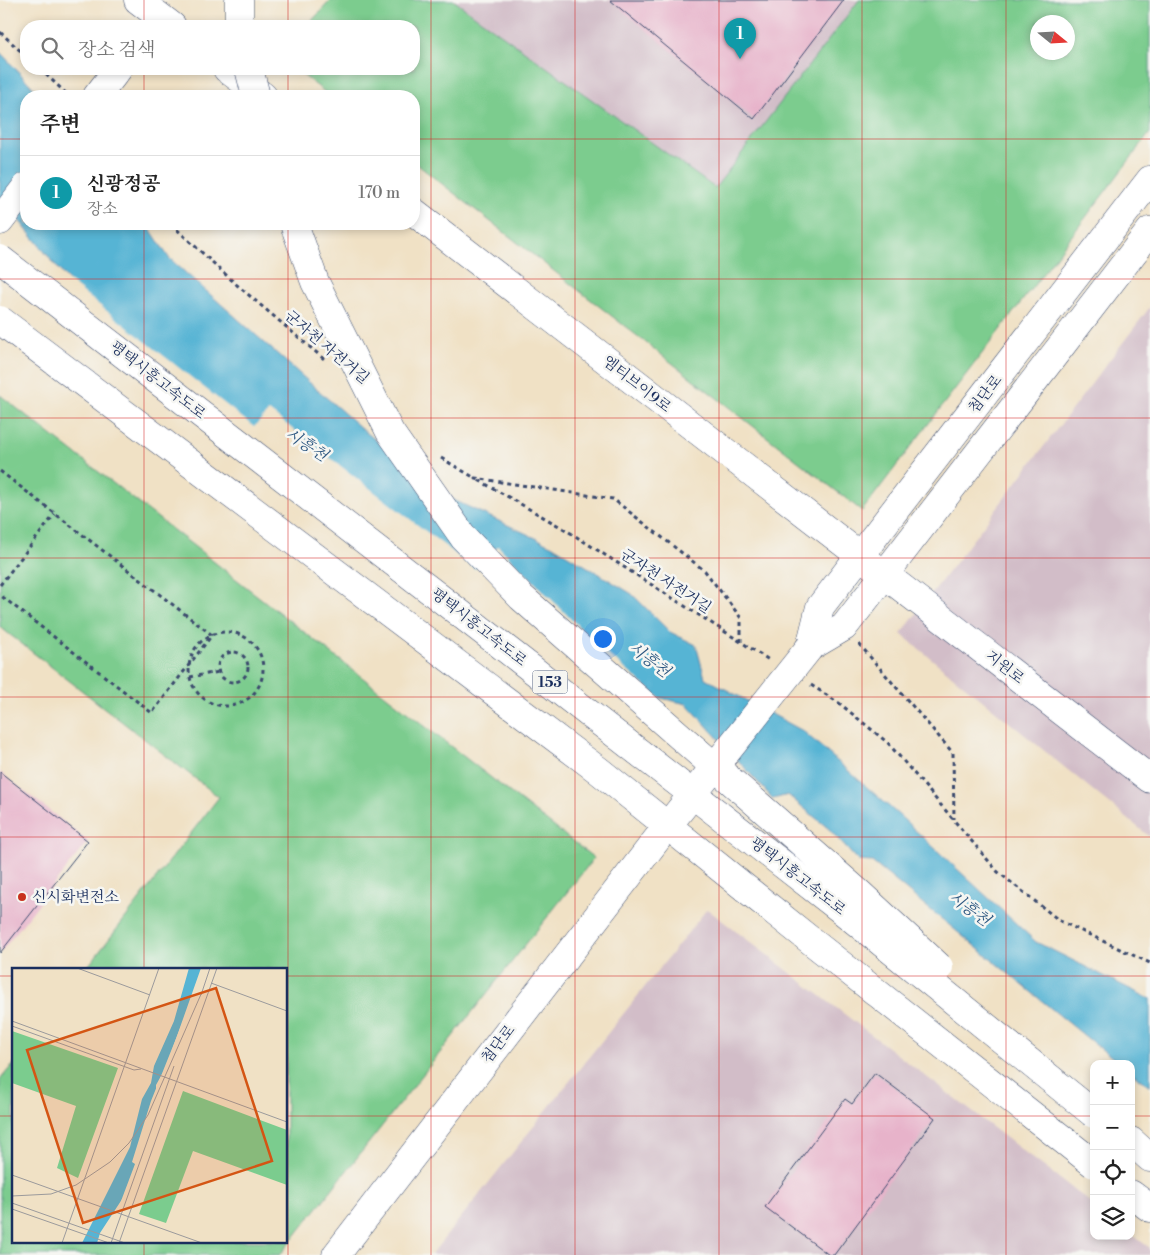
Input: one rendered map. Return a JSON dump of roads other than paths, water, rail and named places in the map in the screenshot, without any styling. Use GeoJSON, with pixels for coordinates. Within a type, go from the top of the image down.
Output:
{"type":"FeatureCollection","features":[{"type":"Feature","properties":{"kind":"main road"},"geometry":{"type":"LineString","coordinates":[[239,0],[239,20]]}},
{"type":"Feature","properties":{"kind":"main road"},"geometry":{"type":"LineString","coordinates":[[101,90],[113,75]]}},
{"type":"Feature","properties":{"kind":"main road"},"geometry":{"type":"LineString","coordinates":[[235,75],[255,90]]}},
{"type":"Feature","properties":{"kind":"main road"},"geometry":{"type":"LineString","coordinates":[[251,75],[254,90]]}},
{"type":"Feature","properties":{"kind":"main road","name":"첨단로"},"geometry":{"type":"LineString","coordinates":[[810,647],[820,607],[1150,180]]}},
{"type":"Feature","properties":{"kind":"main road"},"geometry":{"type":"LineString","coordinates":[[0,221],[20,195]]}},
{"type":"Feature","properties":{"kind":"main road","name":"엠티브이9로"},"geometry":{"type":"LineString","coordinates":[[420,217],[860,555]]}},
{"type":"Feature","properties":{"kind":"main road"},"geometry":{"type":"LineString","coordinates":[[296,230],[314,282],[390,432],[464,538],[521,597],[852,888],[1092,1105]]}},
{"type":"Feature","properties":{"kind":"main road","name":"첨단로"},"geometry":{"type":"LineString","coordinates":[[336,1255],[661,834],[810,647],[844,627],[1150,231]]}},
{"type":"Feature","properties":{"kind":"main road","name":"평택시흥고속도로"},"geometry":{"type":"LineString","coordinates":[[0,259],[806,882],[1090,1111]]}},
{"type":"Feature","properties":{"kind":"main road","name":"153"},"geometry":{"type":"LineString","coordinates":[[0,320],[598,770],[1090,1161]]}},
{"type":"Feature","properties":{"kind":"main road","name":"지원로"},"geometry":{"type":"LineString","coordinates":[[860,555],[1150,779]]}},
{"type":"Feature","properties":{"kind":"main road"},"geometry":{"type":"LineString","coordinates":[[1135,1146],[1150,1159]]}},
{"type":"Feature","properties":{"kind":"main road"},"geometry":{"type":"LineString","coordinates":[[1132,1195],[1150,1208]]}},
{"type":"Feature","properties":{"kind":"water"},"geometry":{"type":"Polygon","coordinates":[[[0,52],[35,90],[20,90],[20,222],[0,197],[0,52]]]}},
{"type":"Feature","properties":{"kind":"water","name":"시흥천"},"geometry":{"type":"Polygon","coordinates":[[[27,230],[151,230],[169,258],[362,429],[445,496],[553,546],[632,594],[670,632],[696,645],[705,678],[803,731],[901,817],[1036,942],[1150,999],[1150,1086],[1135,1075],[1135,1060],[1116,1060],[872,862],[858,861],[829,829],[788,795],[773,799],[687,704],[635,692],[140,369],[27,230]]]}},
{"type":"Feature","properties":{"kind":"place","name":"신광정공"},"geometry":{"type":"Point","coordinates":[740,59]}},
{"type":"Feature","properties":{"kind":"place","name":"신시화변전소"},"geometry":{"type":"Point","coordinates":[22,897]}}]}
